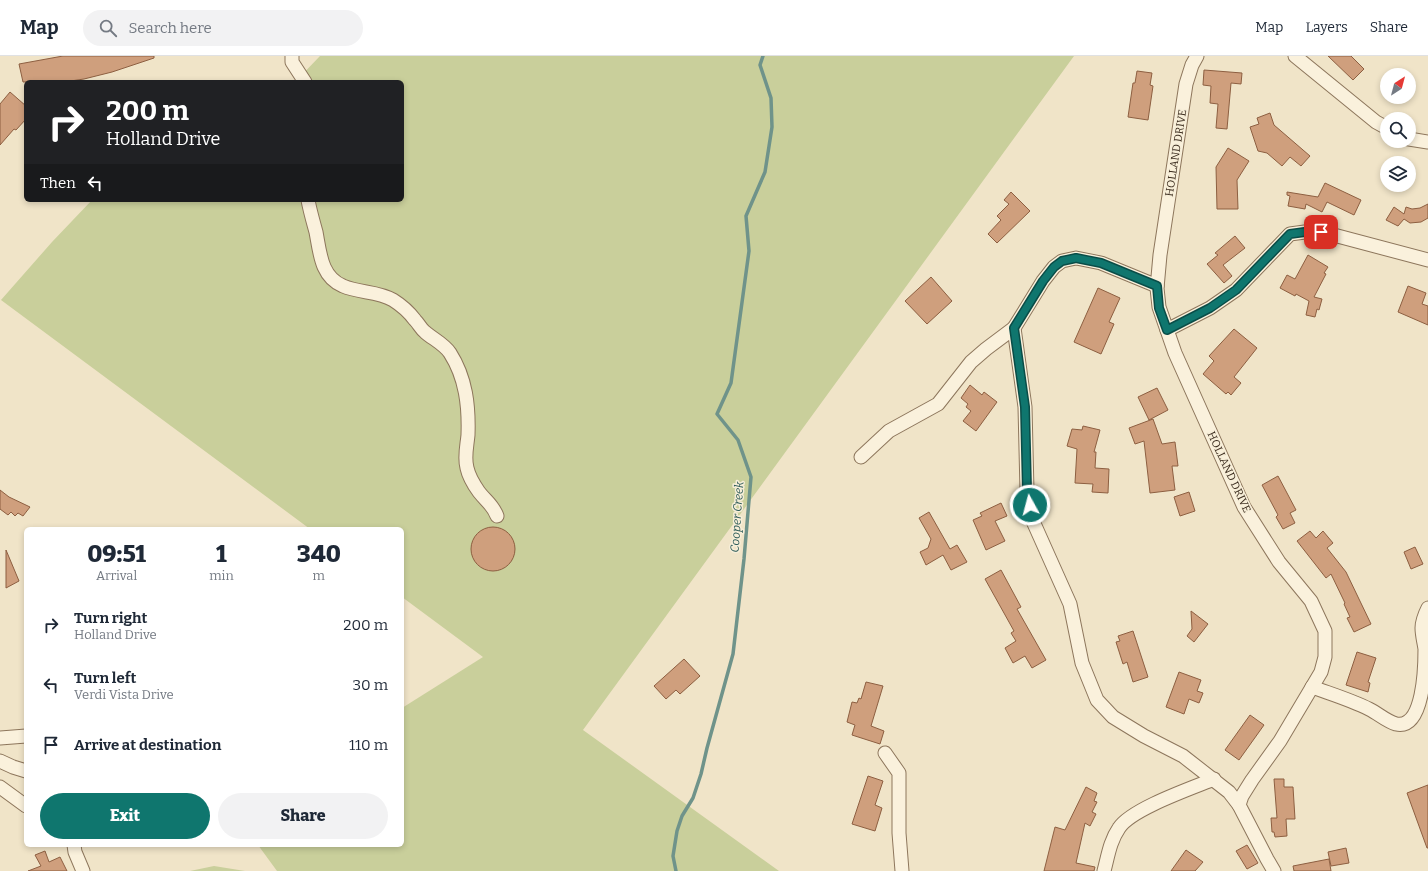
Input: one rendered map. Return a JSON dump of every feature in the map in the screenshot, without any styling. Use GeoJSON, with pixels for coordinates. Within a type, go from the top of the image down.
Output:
{"type":"FeatureCollection","features":[{"type":"Feature","properties":{"kind":"street"},"geometry":{"type":"LineString","coordinates":[[292,56],[292,62],[304,80]]}},
{"type":"Feature","properties":{"kind":"street","name":"HOLLAND DRIVE"},"geometry":{"type":"LineString","coordinates":[[1197,56],[1192,65],[1186,84],[1160,255],[1157,286],[1159,308],[1175,354],[1244,507],[1279,562],[1311,601],[1325,631],[1325,657],[1321,672],[1280,741],[1242,796],[1239,805]]}},
{"type":"Feature","properties":{"kind":"street"},"geometry":{"type":"LineString","coordinates":[[1295,56],[1380,124]]}},
{"type":"Feature","properties":{"kind":"street"},"geometry":{"type":"LineString","coordinates":[[1416,140],[1428,142]]}},
{"type":"Feature","properties":{"kind":"street"},"geometry":{"type":"LineString","coordinates":[[308,202],[322,263],[330,277],[343,286],[379,294],[391,299],[403,307],[424,331],[449,351],[458,366],[467,397],[468,436],[466,466],[474,485],[494,509],[497,516]]}},
{"type":"Feature","properties":{"kind":"street"},"geometry":{"type":"LineString","coordinates":[[1167,330],[1210,308],[1236,290],[1290,234],[1312,231],[1330,234],[1428,260]]}},
{"type":"Feature","properties":{"kind":"street"},"geometry":{"type":"LineString","coordinates":[[861,457],[889,430],[938,404],[971,362],[1014,328],[1043,281],[1054,267],[1062,261],[1076,258],[1101,263],[1157,286]]}},
{"type":"Feature","properties":{"kind":"street"},"geometry":{"type":"LineString","coordinates":[[1014,328],[1025,407],[1027,491],[1032,519],[1070,604],[1082,663],[1097,700],[1113,716],[1144,736],[1184,756],[1229,792],[1239,805],[1266,859],[1274,871]]}},
{"type":"Feature","properties":{"kind":"street"},"geometry":{"type":"LineString","coordinates":[[1312,687],[1370,710],[1389,722],[1398,724],[1406,723],[1413,717],[1418,705],[1424,676],[1425,648],[1422,627],[1424,616],[1428,608]]}},
{"type":"Feature","properties":{"kind":"street"},"geometry":{"type":"LineString","coordinates":[[0,738],[24,736]]}},
{"type":"Feature","properties":{"kind":"street"},"geometry":{"type":"LineString","coordinates":[[885,753],[899,774],[899,833],[902,871]]}},
{"type":"Feature","properties":{"kind":"street"},"geometry":{"type":"LineString","coordinates":[[0,761],[24,770]]}},
{"type":"Feature","properties":{"kind":"street"},"geometry":{"type":"LineString","coordinates":[[1104,871],[1111,843],[1120,826],[1131,816],[1214,779]]}},
{"type":"Feature","properties":{"kind":"street"},"geometry":{"type":"LineString","coordinates":[[0,787],[24,805]]}},
{"type":"Feature","properties":{"kind":"street"},"geometry":{"type":"LineString","coordinates":[[74,847],[83,871]]}},
{"type":"Feature","properties":{"kind":"green space"},"geometry":{"type":"Polygon","coordinates":[[[320,56],[1074,56],[583,730],[779,871],[277,871],[259,847],[404,847],[404,707],[483,657],[404,598],[404,527],[307,527],[1,300],[52,242],[90,202],[404,202],[404,80],[297,80],[320,56]]]}},
{"type":"Feature","properties":{"kind":"green space"},"geometry":{"type":"Polygon","coordinates":[[[214,866],[245,871],[190,871],[214,866]]]}},
{"type":"Feature","properties":{"kind":"building"},"geometry":{"type":"Polygon","coordinates":[[[63,56],[154,56],[154,58],[112,72],[77,80],[24,80],[23,82],[19,64],[63,56]]]}},
{"type":"Feature","properties":{"kind":"building"},"geometry":{"type":"Polygon","coordinates":[[[1328,56],[1351,56],[1364,69],[1353,80],[1328,56]]]}},
{"type":"Feature","properties":{"kind":"building"},"geometry":{"type":"Polygon","coordinates":[[[1204,70],[1242,73],[1241,84],[1231,83],[1227,129],[1216,128],[1218,104],[1210,103],[1211,86],[1203,85],[1204,70]]]}},
{"type":"Feature","properties":{"kind":"building"},"geometry":{"type":"Polygon","coordinates":[[[1137,71],[1152,73],[1150,85],[1153,86],[1148,120],[1128,117],[1133,83],[1135,83],[1137,71]]]}},
{"type":"Feature","properties":{"kind":"building"},"geometry":{"type":"Polygon","coordinates":[[[10,92],[24,104],[24,121],[16,130],[14,129],[0,145],[0,104],[10,92]]]}},
{"type":"Feature","properties":{"kind":"building"},"geometry":{"type":"Polygon","coordinates":[[[1270,113],[1274,125],[1310,156],[1301,166],[1290,157],[1282,166],[1267,153],[1258,151],[1250,127],[1259,124],[1257,118],[1270,113]]]}},
{"type":"Feature","properties":{"kind":"building"},"geometry":{"type":"Polygon","coordinates":[[[1228,148],[1249,161],[1237,180],[1238,209],[1217,209],[1216,167],[1228,148]]]}},
{"type":"Feature","properties":{"kind":"building"},"geometry":{"type":"Polygon","coordinates":[[[1325,183],[1361,200],[1354,215],[1327,202],[1322,212],[1306,204],[1305,209],[1288,206],[1290,196],[1287,195],[1287,192],[1318,197],[1325,183]]]}},
{"type":"Feature","properties":{"kind":"building"},"geometry":{"type":"Polygon","coordinates":[[[1011,192],[1030,211],[997,243],[988,234],[1001,220],[997,216],[1009,204],[1004,200],[1011,192]]]}},
{"type":"Feature","properties":{"kind":"building"},"geometry":{"type":"Polygon","coordinates":[[[1428,204],[1428,218],[1421,222],[1410,223],[1404,219],[1398,226],[1386,220],[1394,207],[1404,214],[1406,207],[1412,209],[1420,208],[1428,204]]]}},
{"type":"Feature","properties":{"kind":"building"},"geometry":{"type":"Polygon","coordinates":[[[1235,236],[1245,248],[1223,265],[1232,276],[1224,283],[1207,264],[1218,255],[1215,253],[1235,236]]]}},
{"type":"Feature","properties":{"kind":"building"},"geometry":{"type":"Polygon","coordinates":[[[1308,255],[1328,267],[1314,297],[1322,299],[1315,317],[1306,315],[1309,301],[1280,288],[1287,275],[1295,279],[1308,255]]]}},
{"type":"Feature","properties":{"kind":"building"},"geometry":{"type":"Polygon","coordinates":[[[931,277],[952,301],[927,324],[905,301],[931,277]]]}},
{"type":"Feature","properties":{"kind":"building"},"geometry":{"type":"Polygon","coordinates":[[[1408,286],[1426,293],[1422,304],[1428,306],[1428,325],[1398,312],[1408,286]]]}},
{"type":"Feature","properties":{"kind":"building"},"geometry":{"type":"Polygon","coordinates":[[[1098,288],[1120,298],[1109,322],[1114,324],[1101,354],[1074,342],[1098,288]]]}},
{"type":"Feature","properties":{"kind":"building"},"geometry":{"type":"Polygon","coordinates":[[[1234,329],[1257,348],[1234,377],[1241,383],[1231,395],[1228,392],[1226,394],[1203,374],[1214,361],[1209,356],[1234,329]]]}},
{"type":"Feature","properties":{"kind":"building"},"geometry":{"type":"Polygon","coordinates":[[[970,385],[982,395],[984,392],[997,402],[976,431],[963,421],[971,411],[966,407],[968,404],[961,398],[970,385]]]}},
{"type":"Feature","properties":{"kind":"building"},"geometry":{"type":"Polygon","coordinates":[[[1157,388],[1168,410],[1149,420],[1138,397],[1157,388]]]}},
{"type":"Feature","properties":{"kind":"building"},"geometry":{"type":"Polygon","coordinates":[[[1153,419],[1162,444],[1175,442],[1178,466],[1172,466],[1175,490],[1150,493],[1144,441],[1135,444],[1129,428],[1153,419]]]}},
{"type":"Feature","properties":{"kind":"building"},"geometry":{"type":"Polygon","coordinates":[[[1083,426],[1100,430],[1094,452],[1096,452],[1095,468],[1109,469],[1108,493],[1092,492],[1093,484],[1075,483],[1077,449],[1067,446],[1072,429],[1082,430],[1083,426]]]}},
{"type":"Feature","properties":{"kind":"building"},"geometry":{"type":"Polygon","coordinates":[[[1278,476],[1296,510],[1290,513],[1295,523],[1283,529],[1276,517],[1278,515],[1262,485],[1278,476]]]}},
{"type":"Feature","properties":{"kind":"building"},"geometry":{"type":"Polygon","coordinates":[[[0,490],[9,497],[30,507],[23,516],[18,513],[15,516],[11,512],[8,515],[0,509],[0,490]]]}},
{"type":"Feature","properties":{"kind":"building"},"geometry":{"type":"Polygon","coordinates":[[[1189,492],[1195,511],[1180,516],[1174,497],[1189,492]]]}},
{"type":"Feature","properties":{"kind":"building"},"geometry":{"type":"Polygon","coordinates":[[[1001,503],[1007,516],[995,521],[1005,541],[986,550],[973,520],[982,516],[980,513],[1001,503]]]}},
{"type":"Feature","properties":{"kind":"building"},"geometry":{"type":"Polygon","coordinates":[[[929,512],[950,549],[957,545],[967,562],[951,570],[943,555],[926,565],[920,552],[928,548],[931,539],[919,518],[929,512]]]}},
{"type":"Feature","properties":{"kind":"building"},"geometry":{"type":"Polygon","coordinates":[[[493,527],[505,531],[511,537],[515,549],[511,561],[505,567],[493,571],[481,567],[475,561],[471,549],[475,537],[481,531],[493,527]]]}},
{"type":"Feature","properties":{"kind":"building"},"geometry":{"type":"Polygon","coordinates":[[[1310,531],[1316,538],[1323,531],[1333,543],[1327,548],[1346,572],[1371,624],[1354,632],[1347,618],[1350,617],[1344,604],[1345,603],[1331,574],[1326,578],[1297,541],[1310,531]]]}},
{"type":"Feature","properties":{"kind":"building"},"geometry":{"type":"Polygon","coordinates":[[[1415,547],[1423,564],[1411,569],[1404,552],[1415,547]]]}},
{"type":"Feature","properties":{"kind":"building"},"geometry":{"type":"Polygon","coordinates":[[[6,550],[19,581],[6,588],[6,550]]]}},
{"type":"Feature","properties":{"kind":"building"},"geometry":{"type":"Polygon","coordinates":[[[1001,570],[1021,607],[1017,609],[1046,660],[1032,668],[1025,656],[1013,663],[1005,648],[1016,641],[1011,633],[1014,631],[985,579],[1001,570]]]}},
{"type":"Feature","properties":{"kind":"building"},"geometry":{"type":"Polygon","coordinates":[[[1191,611],[1208,624],[1194,642],[1187,636],[1192,629],[1191,611]]]}},
{"type":"Feature","properties":{"kind":"building"},"geometry":{"type":"Polygon","coordinates":[[[1133,631],[1148,677],[1133,682],[1127,662],[1123,664],[1116,642],[1120,641],[1118,636],[1133,631]]]}},
{"type":"Feature","properties":{"kind":"building"},"geometry":{"type":"Polygon","coordinates":[[[1357,652],[1376,658],[1368,682],[1370,683],[1368,692],[1346,685],[1357,652]]]}},
{"type":"Feature","properties":{"kind":"building"},"geometry":{"type":"Polygon","coordinates":[[[684,659],[700,676],[680,694],[676,690],[666,699],[654,686],[684,659]]]}},
{"type":"Feature","properties":{"kind":"building"},"geometry":{"type":"Polygon","coordinates":[[[1179,672],[1201,680],[1197,691],[1203,693],[1199,703],[1189,699],[1184,714],[1166,707],[1179,672]]]}},
{"type":"Feature","properties":{"kind":"building"},"geometry":{"type":"Polygon","coordinates":[[[866,682],[883,686],[871,726],[884,731],[880,744],[852,735],[855,725],[847,722],[852,702],[857,703],[859,698],[861,699],[866,682]]]}},
{"type":"Feature","properties":{"kind":"building"},"geometry":{"type":"Polygon","coordinates":[[[1250,715],[1264,725],[1239,760],[1225,750],[1250,715]]]}},
{"type":"Feature","properties":{"kind":"building"},"geometry":{"type":"Polygon","coordinates":[[[868,776],[883,781],[875,805],[882,808],[875,831],[852,824],[868,776]]]}},
{"type":"Feature","properties":{"kind":"building"},"geometry":{"type":"Polygon","coordinates":[[[1274,779],[1284,779],[1284,787],[1293,787],[1295,819],[1286,819],[1287,836],[1275,837],[1274,832],[1272,832],[1271,818],[1277,818],[1274,779]]]}},
{"type":"Feature","properties":{"kind":"building"},"geometry":{"type":"Polygon","coordinates":[[[1428,785],[1428,848],[1427,848],[1407,793],[1428,785]]]}},
{"type":"Feature","properties":{"kind":"building"},"geometry":{"type":"Polygon","coordinates":[[[1086,787],[1097,793],[1094,801],[1097,802],[1092,812],[1096,814],[1090,826],[1085,823],[1076,863],[1095,867],[1094,871],[1044,871],[1055,827],[1065,830],[1086,787]]]}},
{"type":"Feature","properties":{"kind":"building"},"geometry":{"type":"Polygon","coordinates":[[[1247,845],[1258,863],[1247,869],[1236,851],[1247,845]]]}},
{"type":"Feature","properties":{"kind":"building"},"geometry":{"type":"Polygon","coordinates":[[[1346,848],[1349,863],[1331,866],[1328,852],[1346,848]]]}},
{"type":"Feature","properties":{"kind":"building"},"geometry":{"type":"Polygon","coordinates":[[[1186,850],[1203,862],[1195,871],[1171,871],[1186,850]]]}},
{"type":"Feature","properties":{"kind":"building"},"geometry":{"type":"Polygon","coordinates":[[[45,851],[49,862],[60,857],[67,871],[28,871],[41,866],[35,855],[45,851]]]}},
{"type":"Feature","properties":{"kind":"building"},"geometry":{"type":"Polygon","coordinates":[[[1329,859],[1331,871],[1294,871],[1293,866],[1329,859]]]}},
{"type":"Feature","properties":{"kind":"waterway","name":"Cooper Creek"},"geometry":{"type":"LineString","coordinates":[[676,871],[673,856],[677,831],[682,816],[693,798],[701,774],[733,654],[744,559],[751,477],[738,440],[717,414],[731,383],[749,251],[746,216],[765,172],[772,127],[771,98],[760,65],[763,56]]}},
{"type":"Feature","properties":{"kind":"route"},"geometry":{"type":"LineString","coordinates":[[1030,505],[1027,491],[1025,407],[1019,355],[1014,328],[1043,281],[1054,267],[1062,261],[1076,258],[1101,263],[1157,286],[1159,308],[1167,330],[1210,308],[1236,290],[1290,234],[1312,231],[1321,232]]}}]}
